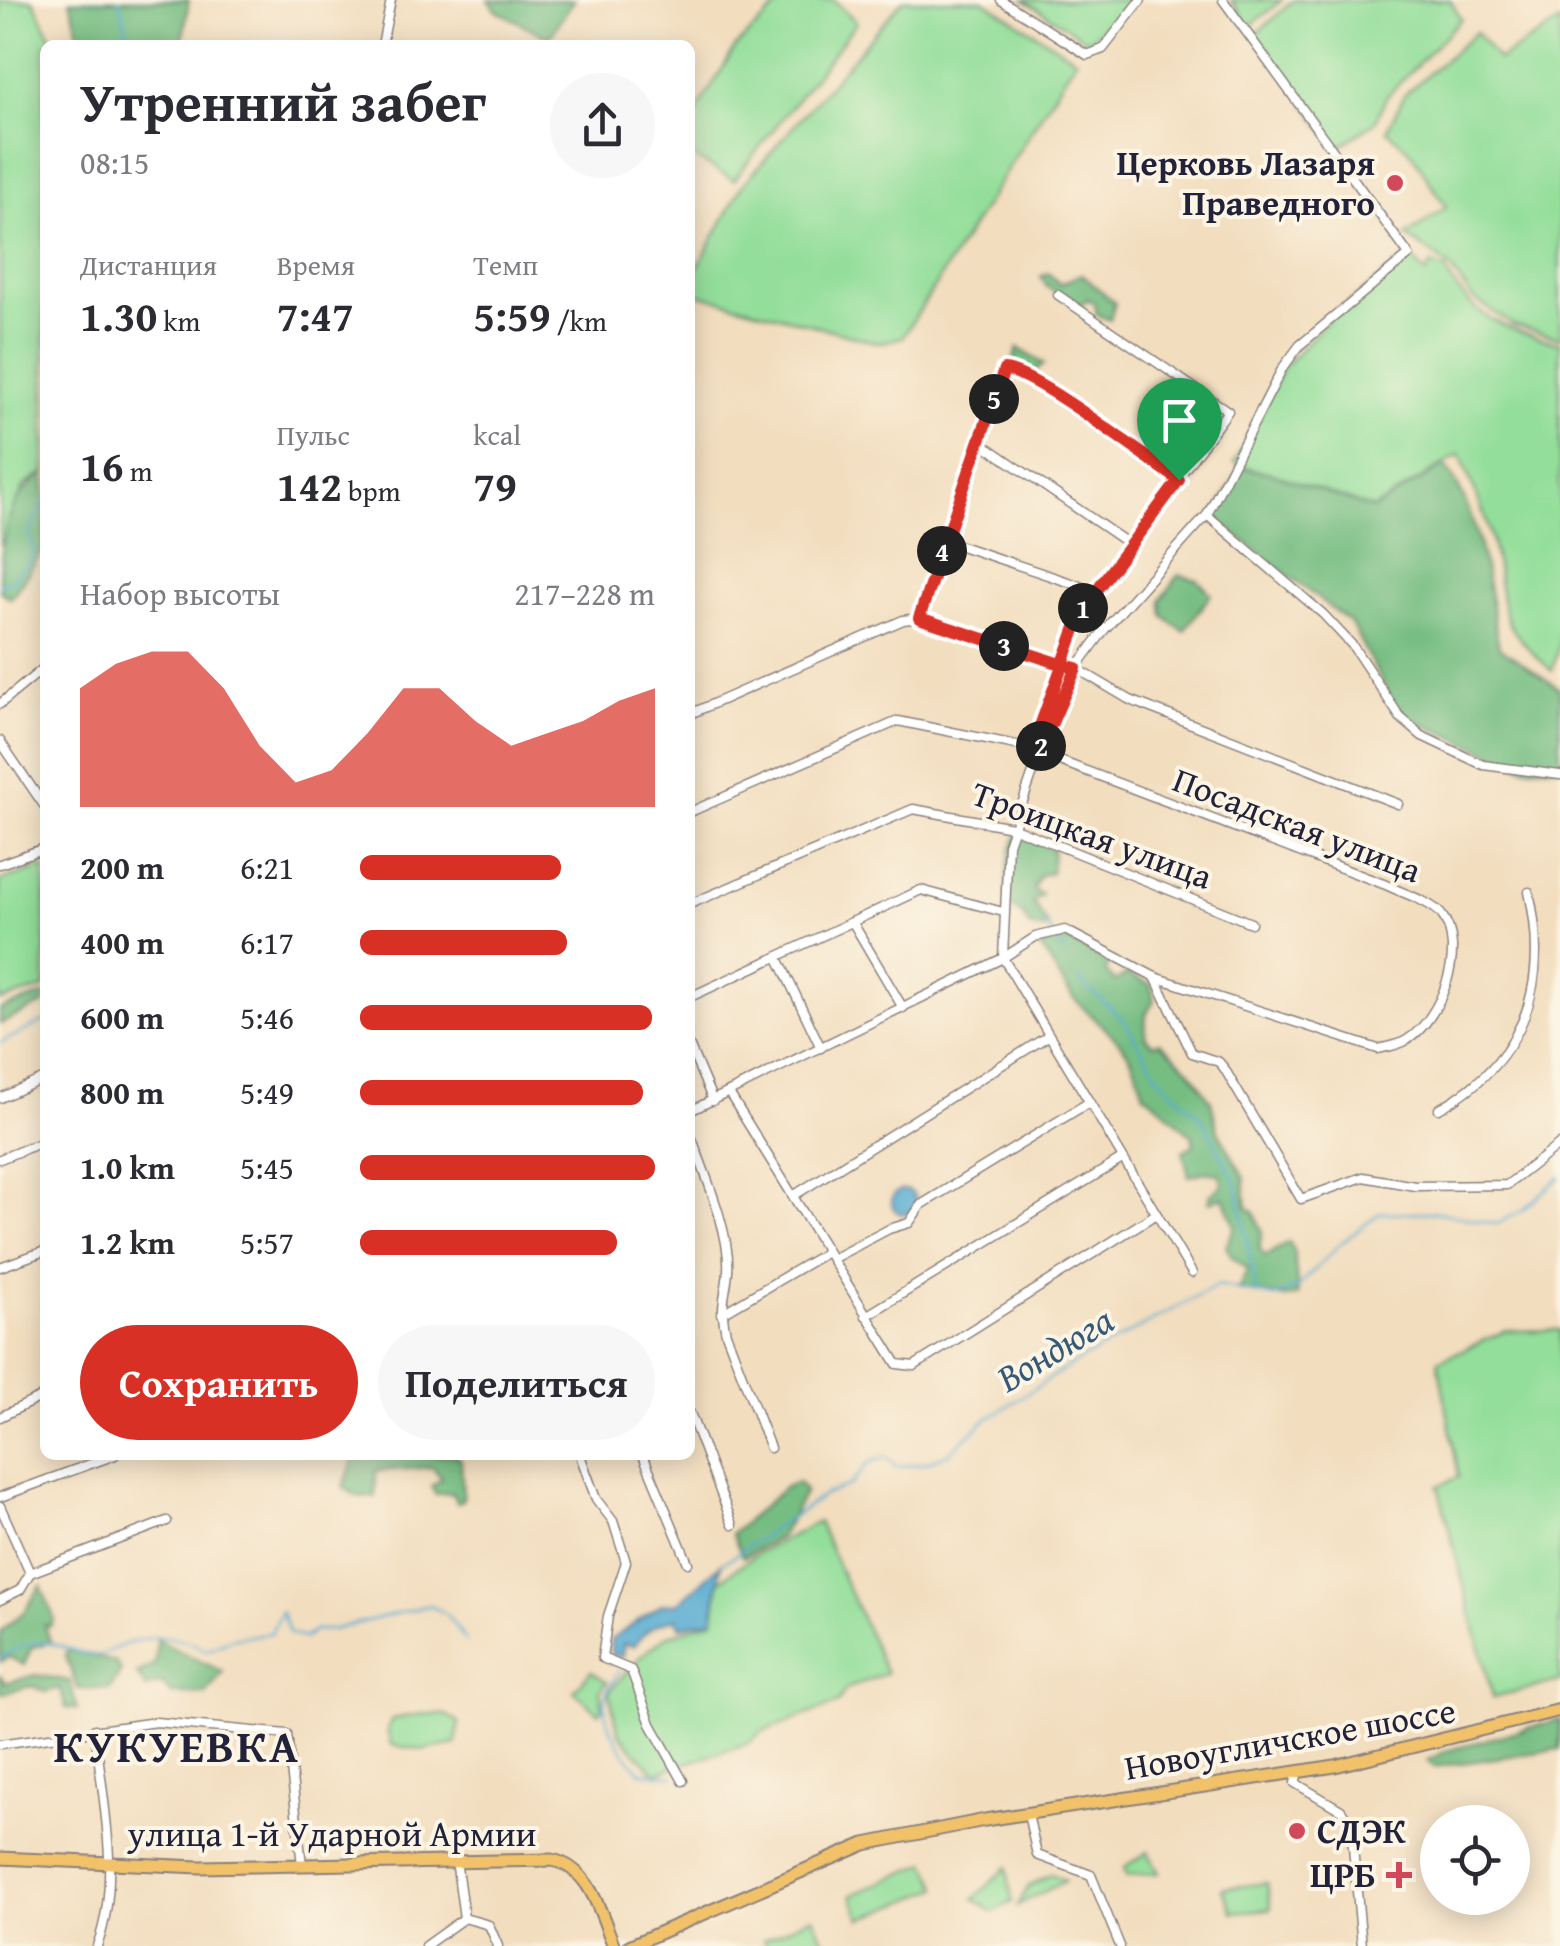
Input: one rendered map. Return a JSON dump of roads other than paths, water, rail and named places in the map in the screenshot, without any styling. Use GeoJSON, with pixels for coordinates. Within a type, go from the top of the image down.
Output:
{"type":"FeatureCollection","features":[{"type":"Feature","properties":{"kind":"main road","name":"Новоугличское шоссе"},"geometry":{"type":"LineString","coordinates":[[629,1946],[864,1844],[1284,1774],[1296,1777],[1560,1710]]}},
{"type":"Feature","properties":{"kind":"main road","name":"улица 1-й Ударной Армии"},"geometry":{"type":"LineString","coordinates":[[0,1858],[302,1865],[546,1859],[572,1865],[588,1885],[614,1946]]}},
{"type":"Feature","properties":{"kind":"street"},"geometry":{"type":"LineString","coordinates":[[383,40],[391,0]]}},
{"type":"Feature","properties":{"kind":"street"},"geometry":{"type":"LineString","coordinates":[[1001,0],[1087,56],[1103,48],[1141,0]]}},
{"type":"Feature","properties":{"kind":"street"},"geometry":{"type":"LineString","coordinates":[[1037,750],[1076,668],[1105,628],[1208,514],[1282,370],[1300,345],[1409,255],[1223,0]]}},
{"type":"Feature","properties":{"kind":"street"},"geometry":{"type":"LineString","coordinates":[[1058,295],[1228,411],[1083,608],[1061,664],[1005,862],[1003,958],[1192,1273]]}},
{"type":"Feature","properties":{"kind":"street"},"geometry":{"type":"LineString","coordinates":[[919,618],[1004,370],[1028,380],[1179,480]]}},
{"type":"Feature","properties":{"kind":"street"},"geometry":{"type":"LineString","coordinates":[[980,442],[1129,544]]}},
{"type":"Feature","properties":{"kind":"street"},"geometry":{"type":"LineString","coordinates":[[1208,514],[1352,645],[1400,717],[1422,736],[1483,766],[1560,775]]}},
{"type":"Feature","properties":{"kind":"street"},"geometry":{"type":"LineString","coordinates":[[946,541],[1094,591]]}},
{"type":"Feature","properties":{"kind":"street"},"geometry":{"type":"LineString","coordinates":[[695,712],[903,620],[919,618],[1076,668],[1130,700],[1398,804]]}},
{"type":"Feature","properties":{"kind":"street"},"geometry":{"type":"LineString","coordinates":[[0,704],[40,671]]}},
{"type":"Feature","properties":{"kind":"street","name":"Посадская улица"},"geometry":{"type":"LineString","coordinates":[[695,810],[898,721],[1037,750],[1386,885],[1438,910],[1448,925],[1450,975],[1438,1000],[1408,1039],[1378,1049],[1155,977],[1065,930],[1035,937],[1003,958]]}},
{"type":"Feature","properties":{"kind":"street"},"geometry":{"type":"LineString","coordinates":[[0,741],[40,801]]}},
{"type":"Feature","properties":{"kind":"street","name":"Троицкая улица"},"geometry":{"type":"LineString","coordinates":[[695,902],[913,809],[947,812],[1012,827],[1251,924]]}},
{"type":"Feature","properties":{"kind":"street"},"geometry":{"type":"LineString","coordinates":[[0,864],[40,850]]}},
{"type":"Feature","properties":{"kind":"street"},"geometry":{"type":"LineString","coordinates":[[695,995],[921,890],[1004,912]]}},
{"type":"Feature","properties":{"kind":"street"},"geometry":{"type":"LineString","coordinates":[[1439,1109],[1476,1088],[1498,1066],[1515,1034],[1539,961],[1529,892]]}},
{"type":"Feature","properties":{"kind":"street"},"geometry":{"type":"LineString","coordinates":[[853,923],[902,1008]]}},
{"type":"Feature","properties":{"kind":"street"},"geometry":{"type":"LineString","coordinates":[[778,958],[820,1048]]}},
{"type":"Feature","properties":{"kind":"street"},"geometry":{"type":"LineString","coordinates":[[695,1109],[1003,958]]}},
{"type":"Feature","properties":{"kind":"street"},"geometry":{"type":"LineString","coordinates":[[1155,977],[1192,1054],[1219,1062],[1240,1089],[1301,1199],[1363,1177],[1415,1186],[1506,1184],[1560,1144]]}},
{"type":"Feature","properties":{"kind":"street"},"geometry":{"type":"LineString","coordinates":[[793,1196],[1048,1036]]}},
{"type":"Feature","properties":{"kind":"street"},"geometry":{"type":"LineString","coordinates":[[695,1059],[712,1101]]}},
{"type":"Feature","properties":{"kind":"street"},"geometry":{"type":"LineString","coordinates":[[0,1098],[40,1080]]}},
{"type":"Feature","properties":{"kind":"street"},"geometry":{"type":"LineString","coordinates":[[729,1093],[866,1316],[897,1364],[904,1366],[914,1366],[1156,1214]]}},
{"type":"Feature","properties":{"kind":"street"},"geometry":{"type":"LineString","coordinates":[[722,1314],[829,1256],[909,1223],[921,1205],[1088,1103]]}},
{"type":"Feature","properties":{"kind":"street"},"geometry":{"type":"LineString","coordinates":[[0,1160],[40,1142]]}},
{"type":"Feature","properties":{"kind":"street"},"geometry":{"type":"LineString","coordinates":[[695,1149],[725,1244],[728,1270],[722,1314],[770,1448]]}},
{"type":"Feature","properties":{"kind":"street"},"geometry":{"type":"LineString","coordinates":[[866,1316],[1122,1159]]}},
{"type":"Feature","properties":{"kind":"street"},"geometry":{"type":"LineString","coordinates":[[0,1267],[40,1253]]}},
{"type":"Feature","properties":{"kind":"street"},"geometry":{"type":"LineString","coordinates":[[0,1417],[40,1397]]}},
{"type":"Feature","properties":{"kind":"street"},"geometry":{"type":"LineString","coordinates":[[695,1427],[733,1526]]}},
{"type":"Feature","properties":{"kind":"street"},"geometry":{"type":"LineString","coordinates":[[0,1498],[102,1460]]}},
{"type":"Feature","properties":{"kind":"street"},"geometry":{"type":"LineString","coordinates":[[582,1460],[596,1500],[613,1522],[626,1562],[608,1616],[602,1658],[631,1670],[651,1724],[683,1782]]}},
{"type":"Feature","properties":{"kind":"street"},"geometry":{"type":"LineString","coordinates":[[645,1460],[688,1564]]}},
{"type":"Feature","properties":{"kind":"street"},"geometry":{"type":"LineString","coordinates":[[0,1506],[30,1573]]}},
{"type":"Feature","properties":{"kind":"street"},"geometry":{"type":"LineString","coordinates":[[0,1600],[20,1590],[30,1573],[167,1521]]}},
{"type":"Feature","properties":{"kind":"street"},"geometry":{"type":"LineString","coordinates":[[0,1744],[156,1722],[287,1734],[302,1865]]}},
{"type":"Feature","properties":{"kind":"street"},"geometry":{"type":"LineString","coordinates":[[95,1729],[109,1914],[97,1946]]}},
{"type":"Feature","properties":{"kind":"street"},"geometry":{"type":"LineString","coordinates":[[1296,1777],[1341,1810],[1350,1824],[1362,1946]]}},
{"type":"Feature","properties":{"kind":"street"},"geometry":{"type":"LineString","coordinates":[[1028,1814],[1037,1854],[1091,1874],[1120,1946]]}},
{"type":"Feature","properties":{"kind":"street"},"geometry":{"type":"LineString","coordinates":[[456,1860],[464,1918]]}},
{"type":"Feature","properties":{"kind":"street"},"geometry":{"type":"LineString","coordinates":[[425,1946],[464,1918]]}},
{"type":"Feature","properties":{"kind":"street"},"geometry":{"type":"LineString","coordinates":[[464,1918],[489,1925],[498,1946]]}},
{"type":"Feature","properties":{"kind":"street"},"geometry":{"type":"LineString","coordinates":[[445,1935],[451,1946]]}},
{"type":"Feature","properties":{"kind":"water"},"geometry":{"type":"Polygon","coordinates":[[[904,1190],[916,1202],[904,1214],[892,1202],[904,1190]]]}},
{"type":"Feature","properties":{"kind":"water"},"geometry":{"type":"Polygon","coordinates":[[[721,1564],[713,1619],[680,1626],[677,1619],[663,1622],[647,1631],[634,1646],[623,1644],[623,1657],[611,1654],[611,1640],[662,1604],[678,1603],[721,1564]]]}},
{"type":"Feature","properties":{"kind":"waterway"},"geometry":{"type":"LineString","coordinates":[[119,0],[129,40]]}},
{"type":"Feature","properties":{"kind":"waterway"},"geometry":{"type":"LineString","coordinates":[[0,585],[11,581],[35,555],[29,533],[40,510]]}},
{"type":"Feature","properties":{"kind":"waterway"},"geometry":{"type":"LineString","coordinates":[[1043,921],[1065,953]]}},
{"type":"Feature","properties":{"kind":"waterway"},"geometry":{"type":"LineString","coordinates":[[1079,980],[1123,1019],[1160,1079],[1202,1118],[1237,1184],[1256,1289]]}},
{"type":"Feature","properties":{"kind":"waterway"},"geometry":{"type":"LineString","coordinates":[[0,1043],[40,1023]]}},
{"type":"Feature","properties":{"kind":"waterway","name":"Вондюга"},"geometry":{"type":"LineString","coordinates":[[723,1563],[826,1494],[850,1486],[868,1463],[886,1457],[896,1467],[925,1463],[948,1454],[984,1421],[1071,1365],[1218,1285],[1275,1297],[1298,1287],[1340,1244],[1380,1213],[1437,1212],[1497,1224],[1523,1210],[1560,1177]]}},
{"type":"Feature","properties":{"kind":"waterway","name":"Вондюга"},"geometry":{"type":"LineString","coordinates":[[0,1659],[40,1642],[100,1656],[139,1640],[166,1637],[206,1650],[234,1638],[271,1633],[281,1611],[290,1634],[304,1638],[315,1630],[331,1630],[430,1605],[446,1614],[466,1641]]}},
{"type":"Feature","properties":{"kind":"waterway"},"geometry":{"type":"LineString","coordinates":[[619,1671],[605,1702],[614,1735],[641,1772],[674,1776]]}},
{"type":"Feature","properties":{"kind":"place","name":"Церковь Лазаря Праведного"},"geometry":{"type":"Point","coordinates":[1395,183]}},
{"type":"Feature","properties":{"kind":"place","name":"СДЭК"},"geometry":{"type":"Point","coordinates":[1297,1831]}},
{"type":"Feature","properties":{"kind":"place","name":"ЦРБ"},"geometry":{"type":"Point","coordinates":[1399,1875]}},
{"type":"Feature","properties":{"kind":"district","name":"КУКУЕВКА"},"geometry":{"type":"Point","coordinates":[177,1746]}}]}
